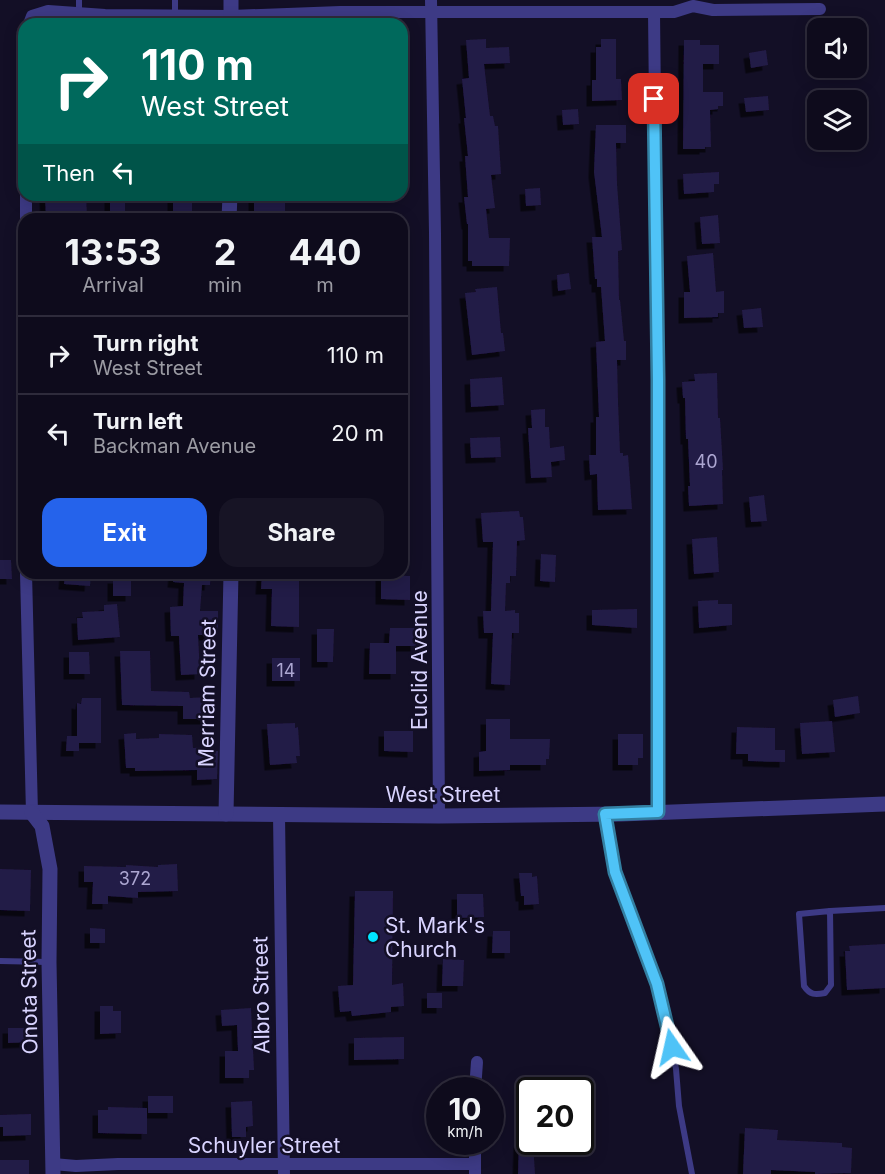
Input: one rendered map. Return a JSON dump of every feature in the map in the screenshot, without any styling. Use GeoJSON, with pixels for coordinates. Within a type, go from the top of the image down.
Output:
{"type":"FeatureCollection","features":[{"type":"Feature","properties":{"kind":"street"},"geometry":{"type":"LineString","coordinates":[[231,0],[231,18]]}},
{"type":"Feature","properties":{"kind":"street"},"geometry":{"type":"LineString","coordinates":[[260,18],[431,6],[674,12],[695,3],[712,10],[820,9]]}},
{"type":"Feature","properties":{"kind":"street","name":"Euclid Avenue"},"geometry":{"type":"LineString","coordinates":[[431,6],[439,816]]}},
{"type":"Feature","properties":{"kind":"street"},"geometry":{"type":"LineString","coordinates":[[35,18],[48,11],[175,14],[212,18]]}},
{"type":"Feature","properties":{"kind":"street"},"geometry":{"type":"LineString","coordinates":[[654,12],[658,379],[658,812]]}},
{"type":"Feature","properties":{"kind":"street"},"geometry":{"type":"LineString","coordinates":[[26,579],[32,813]]}},
{"type":"Feature","properties":{"kind":"street","name":"Merriam Street"},"geometry":{"type":"LineString","coordinates":[[226,814],[231,579]]}},
{"type":"Feature","properties":{"kind":"street","name":"West Street"},"geometry":{"type":"LineString","coordinates":[[0,812],[439,816],[605,814],[885,804]]}},
{"type":"Feature","properties":{"kind":"street","name":"Onota Street"},"geometry":{"type":"LineString","coordinates":[[32,813],[42,826],[50,869],[49,962],[53,1169]]}},
{"type":"Feature","properties":{"kind":"street","name":"Albro Street"},"geometry":{"type":"LineString","coordinates":[[279,815],[284,1169]]}},
{"type":"Feature","properties":{"kind":"street"},"geometry":{"type":"LineString","coordinates":[[476,1077],[477,1062]]}},
{"type":"Feature","properties":{"kind":"street","name":"Schuyler Street"},"geometry":{"type":"LineString","coordinates":[[53,1169],[75,1166],[475,1169]]}},
{"type":"Feature","properties":{"kind":"lane"},"geometry":{"type":"LineString","coordinates":[[79,13],[80,0]]}},
{"type":"Feature","properties":{"kind":"lane"},"geometry":{"type":"LineString","coordinates":[[175,0],[175,14]]}},
{"type":"Feature","properties":{"kind":"lane"},"geometry":{"type":"LineString","coordinates":[[605,814],[615,872],[657,984],[668,1026],[692,1174]]}},
{"type":"Feature","properties":{"kind":"lane"},"geometry":{"type":"LineString","coordinates":[[830,911],[833,975],[831,985],[825,993],[816,995],[804,986],[799,914],[830,911],[885,908]]}},
{"type":"Feature","properties":{"kind":"lane"},"geometry":{"type":"LineString","coordinates":[[0,961],[49,962]]}},
{"type":"Feature","properties":{"kind":"building"},"geometry":{"type":"Polygon","coordinates":[[[486,39],[486,48],[509,47],[510,63],[484,64],[490,116],[493,116],[495,126],[498,126],[501,174],[491,175],[495,208],[486,209],[489,238],[510,238],[509,266],[472,266],[472,261],[468,261],[468,224],[464,197],[468,197],[465,156],[468,156],[462,79],[469,78],[466,40],[486,39]]]}},
{"type":"Feature","properties":{"kind":"building"},"geometry":{"type":"Polygon","coordinates":[[[601,39],[616,39],[616,79],[621,79],[622,100],[592,101],[592,80],[596,80],[596,47],[601,47],[601,39]]]}},
{"type":"Feature","properties":{"kind":"building"},"geometry":{"type":"Polygon","coordinates":[[[684,40],[700,40],[700,45],[719,45],[719,64],[703,64],[703,92],[723,92],[723,106],[710,110],[711,147],[705,147],[705,149],[683,149],[684,40]]]}},
{"type":"Feature","properties":{"kind":"building"},"geometry":{"type":"Polygon","coordinates":[[[766,50],[768,65],[751,68],[749,53],[766,50]]]}},
{"type":"Feature","properties":{"kind":"building"},"geometry":{"type":"Polygon","coordinates":[[[768,96],[769,110],[746,112],[744,98],[768,96]]]}},
{"type":"Feature","properties":{"kind":"building"},"geometry":{"type":"Polygon","coordinates":[[[578,109],[579,124],[563,125],[562,110],[578,109]]]}},
{"type":"Feature","properties":{"kind":"building"},"geometry":{"type":"Polygon","coordinates":[[[596,125],[626,125],[626,143],[616,143],[622,250],[618,251],[619,300],[624,341],[626,341],[626,360],[617,360],[620,453],[623,453],[623,456],[628,455],[632,509],[598,510],[597,474],[590,475],[589,455],[596,455],[596,417],[599,417],[596,342],[605,341],[601,287],[597,287],[597,279],[595,279],[592,237],[602,237],[594,172],[596,125]]]}},
{"type":"Feature","properties":{"kind":"building"},"geometry":{"type":"Polygon","coordinates":[[[719,172],[719,184],[714,184],[714,192],[684,194],[683,174],[719,172]]]}},
{"type":"Feature","properties":{"kind":"building"},"geometry":{"type":"Polygon","coordinates":[[[540,188],[541,205],[526,206],[525,189],[540,188]]]}},
{"type":"Feature","properties":{"kind":"building"},"geometry":{"type":"Polygon","coordinates":[[[45,201],[86,201],[87,213],[46,213],[45,201]]]}},
{"type":"Feature","properties":{"kind":"building"},"geometry":{"type":"Polygon","coordinates":[[[110,201],[125,201],[125,213],[110,213],[110,201]]]}},
{"type":"Feature","properties":{"kind":"building"},"geometry":{"type":"Polygon","coordinates":[[[173,201],[192,201],[192,213],[173,213],[173,201]]]}},
{"type":"Feature","properties":{"kind":"building"},"geometry":{"type":"Polygon","coordinates":[[[254,201],[285,201],[285,213],[254,213],[254,201]]]}},
{"type":"Feature","properties":{"kind":"building"},"geometry":{"type":"Polygon","coordinates":[[[718,215],[720,243],[702,244],[700,217],[718,215]]]}},
{"type":"Feature","properties":{"kind":"building"},"geometry":{"type":"Polygon","coordinates":[[[713,253],[716,292],[724,291],[724,313],[718,313],[718,317],[684,318],[684,292],[690,292],[687,256],[713,253]]]}},
{"type":"Feature","properties":{"kind":"building"},"geometry":{"type":"Polygon","coordinates":[[[569,273],[571,289],[558,291],[557,275],[569,273]]]}},
{"type":"Feature","properties":{"kind":"building"},"geometry":{"type":"Polygon","coordinates":[[[497,287],[505,351],[472,355],[465,293],[476,292],[475,289],[497,287]]]}},
{"type":"Feature","properties":{"kind":"building"},"geometry":{"type":"Polygon","coordinates":[[[761,308],[763,327],[744,328],[742,310],[761,308]]]}},
{"type":"Feature","properties":{"kind":"building"},"geometry":{"type":"Polygon","coordinates":[[[717,373],[723,504],[689,506],[688,439],[686,439],[685,398],[683,398],[682,382],[695,381],[694,374],[717,373]]]}},
{"type":"Feature","properties":{"kind":"building"},"geometry":{"type":"Polygon","coordinates":[[[502,377],[504,405],[471,407],[470,379],[502,377]]]}},
{"type":"Feature","properties":{"kind":"building"},"geometry":{"type":"Polygon","coordinates":[[[545,409],[545,427],[549,427],[550,448],[564,446],[565,460],[551,462],[552,477],[531,478],[528,428],[532,428],[531,410],[545,409]]]}},
{"type":"Feature","properties":{"kind":"building"},"geometry":{"type":"Polygon","coordinates":[[[500,437],[501,457],[471,458],[470,438],[500,437]]]}},
{"type":"Feature","properties":{"kind":"building"},"geometry":{"type":"Polygon","coordinates":[[[764,495],[767,521],[751,522],[749,497],[764,495]]]}},
{"type":"Feature","properties":{"kind":"building"},"geometry":{"type":"Polygon","coordinates":[[[519,511],[520,517],[523,517],[525,540],[517,541],[516,576],[510,576],[510,583],[506,583],[505,611],[515,610],[515,613],[519,613],[519,633],[512,633],[510,685],[491,684],[493,633],[484,633],[483,611],[491,611],[493,542],[483,542],[481,513],[519,511]]]}},
{"type":"Feature","properties":{"kind":"building"},"geometry":{"type":"Polygon","coordinates":[[[717,537],[719,572],[694,574],[692,539],[717,537]]]}},
{"type":"Feature","properties":{"kind":"building"},"geometry":{"type":"Polygon","coordinates":[[[541,554],[556,555],[555,582],[540,581],[541,554]]]}},
{"type":"Feature","properties":{"kind":"building"},"geometry":{"type":"Polygon","coordinates":[[[0,560],[11,560],[12,579],[0,579],[0,560]]]}},
{"type":"Feature","properties":{"kind":"building"},"geometry":{"type":"Polygon","coordinates":[[[410,576],[410,600],[381,599],[381,579],[408,579],[410,576]]]}},
{"type":"Feature","properties":{"kind":"building"},"geometry":{"type":"Polygon","coordinates":[[[64,579],[91,579],[90,586],[64,584],[64,579]]]}},
{"type":"Feature","properties":{"kind":"building"},"geometry":{"type":"Polygon","coordinates":[[[113,579],[131,579],[131,596],[113,596],[113,579]]]}},
{"type":"Feature","properties":{"kind":"building"},"geometry":{"type":"Polygon","coordinates":[[[173,579],[210,579],[210,585],[202,585],[200,611],[218,611],[218,635],[198,635],[200,674],[181,675],[179,636],[171,636],[170,607],[183,606],[184,583],[173,582],[173,579]]]}},
{"type":"Feature","properties":{"kind":"building"},"geometry":{"type":"Polygon","coordinates":[[[262,579],[299,579],[299,627],[271,626],[272,589],[261,589],[262,579]]]}},
{"type":"Feature","properties":{"kind":"building"},"geometry":{"type":"Polygon","coordinates":[[[718,600],[718,604],[732,604],[732,625],[699,628],[698,601],[718,600]]]}},
{"type":"Feature","properties":{"kind":"building"},"geometry":{"type":"Polygon","coordinates":[[[117,604],[120,637],[78,640],[77,618],[83,618],[82,612],[104,611],[104,605],[117,604]]]}},
{"type":"Feature","properties":{"kind":"building"},"geometry":{"type":"Polygon","coordinates":[[[637,609],[637,628],[592,625],[592,610],[637,609]]]}},
{"type":"Feature","properties":{"kind":"building"},"geometry":{"type":"Polygon","coordinates":[[[390,628],[416,628],[416,646],[396,646],[396,674],[369,674],[370,643],[389,643],[390,628]]]}},
{"type":"Feature","properties":{"kind":"building"},"geometry":{"type":"Polygon","coordinates":[[[317,629],[334,629],[333,662],[317,662],[317,629]]]}},
{"type":"Feature","properties":{"kind":"building"},"geometry":{"type":"Polygon","coordinates":[[[120,651],[150,651],[151,691],[189,692],[190,698],[208,697],[208,719],[183,719],[183,706],[122,705],[120,651]]]}},
{"type":"Feature","properties":{"kind":"building"},"geometry":{"type":"Polygon","coordinates":[[[69,652],[89,652],[90,674],[69,674],[69,652]]]}},
{"type":"Feature","properties":{"kind":"building"},"geometry":{"type":"Polygon","coordinates":[[[272,658],[300,658],[300,681],[272,681],[272,658]]]}},
{"type":"Feature","properties":{"kind":"building"},"geometry":{"type":"Polygon","coordinates":[[[858,696],[860,713],[835,717],[833,700],[858,696]]]}},
{"type":"Feature","properties":{"kind":"building"},"geometry":{"type":"Polygon","coordinates":[[[82,698],[101,698],[101,743],[79,743],[79,751],[66,751],[67,736],[77,736],[77,703],[81,704],[82,698]]]}},
{"type":"Feature","properties":{"kind":"building"},"geometry":{"type":"Polygon","coordinates":[[[486,719],[510,719],[510,739],[550,739],[549,759],[546,759],[546,765],[510,765],[510,770],[479,771],[479,752],[486,751],[486,719]]]}},
{"type":"Feature","properties":{"kind":"building"},"geometry":{"type":"Polygon","coordinates":[[[832,721],[835,752],[802,754],[800,723],[832,721]]]}},
{"type":"Feature","properties":{"kind":"building"},"geometry":{"type":"Polygon","coordinates":[[[295,723],[295,728],[298,727],[300,756],[296,756],[297,763],[270,765],[267,724],[295,723]]]}},
{"type":"Feature","properties":{"kind":"building"},"geometry":{"type":"Polygon","coordinates":[[[737,727],[775,728],[775,750],[785,750],[785,762],[748,761],[748,754],[736,754],[737,727]]]}},
{"type":"Feature","properties":{"kind":"building"},"geometry":{"type":"Polygon","coordinates":[[[384,731],[413,731],[413,752],[384,751],[384,731]]]}},
{"type":"Feature","properties":{"kind":"building"},"geometry":{"type":"Polygon","coordinates":[[[136,733],[136,739],[159,738],[159,734],[192,735],[193,748],[207,747],[207,751],[218,751],[217,779],[197,780],[197,770],[135,771],[135,768],[126,768],[124,734],[136,733]]]}},
{"type":"Feature","properties":{"kind":"building"},"geometry":{"type":"Polygon","coordinates":[[[618,734],[643,734],[643,758],[638,758],[638,765],[618,765],[618,734]]]}},
{"type":"Feature","properties":{"kind":"building"},"geometry":{"type":"Polygon","coordinates":[[[177,864],[178,891],[138,892],[138,898],[108,896],[108,904],[92,904],[93,882],[84,882],[84,866],[158,867],[158,865],[177,864]]]}},
{"type":"Feature","properties":{"kind":"building"},"geometry":{"type":"Polygon","coordinates":[[[0,869],[31,870],[30,911],[0,910],[0,869]]]}},
{"type":"Feature","properties":{"kind":"building"},"geometry":{"type":"Polygon","coordinates":[[[519,873],[532,873],[532,877],[537,876],[539,904],[524,905],[519,873]]]}},
{"type":"Feature","properties":{"kind":"building","name":"St. Mark's Church"},"geometry":{"type":"Polygon","coordinates":[[[355,891],[393,891],[392,985],[403,983],[404,1006],[391,1007],[391,1012],[352,1016],[351,1011],[340,1012],[338,986],[353,985],[355,891]]]}},
{"type":"Feature","properties":{"kind":"building"},"geometry":{"type":"Polygon","coordinates":[[[457,894],[483,894],[484,917],[457,918],[457,894]]]}},
{"type":"Feature","properties":{"kind":"building"},"geometry":{"type":"Polygon","coordinates":[[[90,928],[105,929],[105,943],[90,943],[90,928]]]}},
{"type":"Feature","properties":{"kind":"building"},"geometry":{"type":"Polygon","coordinates":[[[493,931],[510,931],[510,953],[492,953],[493,931]]]}},
{"type":"Feature","properties":{"kind":"building"},"geometry":{"type":"Polygon","coordinates":[[[885,944],[885,988],[847,990],[845,951],[850,951],[849,946],[885,944]]]}},
{"type":"Feature","properties":{"kind":"building"},"geometry":{"type":"Polygon","coordinates":[[[443,959],[464,960],[463,986],[442,986],[443,959]]]}},
{"type":"Feature","properties":{"kind":"building"},"geometry":{"type":"Polygon","coordinates":[[[427,993],[442,993],[442,1008],[427,1008],[427,993]]]}},
{"type":"Feature","properties":{"kind":"building"},"geometry":{"type":"Polygon","coordinates":[[[100,1006],[113,1006],[113,1011],[121,1011],[121,1033],[100,1034],[100,1006]]]}},
{"type":"Feature","properties":{"kind":"building"},"geometry":{"type":"Polygon","coordinates":[[[251,1008],[254,1070],[249,1070],[249,1078],[225,1078],[225,1051],[238,1051],[237,1025],[222,1026],[221,1010],[251,1008]]]}},
{"type":"Feature","properties":{"kind":"building"},"geometry":{"type":"Polygon","coordinates":[[[8,1028],[31,1028],[32,1042],[8,1043],[8,1028]]]}},
{"type":"Feature","properties":{"kind":"building"},"geometry":{"type":"Polygon","coordinates":[[[404,1037],[404,1059],[354,1060],[354,1038],[404,1037]]]}},
{"type":"Feature","properties":{"kind":"building"},"geometry":{"type":"Polygon","coordinates":[[[148,1096],[173,1096],[173,1113],[148,1113],[148,1096]]]}},
{"type":"Feature","properties":{"kind":"building"},"geometry":{"type":"Polygon","coordinates":[[[252,1101],[253,1126],[246,1127],[246,1137],[232,1137],[231,1102],[252,1101]]]}},
{"type":"Feature","properties":{"kind":"building"},"geometry":{"type":"Polygon","coordinates":[[[108,1107],[147,1108],[147,1134],[98,1133],[98,1110],[108,1110],[108,1107]]]}},
{"type":"Feature","properties":{"kind":"building"},"geometry":{"type":"Polygon","coordinates":[[[31,1114],[31,1135],[3,1136],[0,1115],[31,1114]]]}},
{"type":"Feature","properties":{"kind":"building"},"geometry":{"type":"Polygon","coordinates":[[[745,1128],[778,1130],[777,1140],[842,1143],[842,1147],[852,1148],[851,1173],[815,1174],[815,1172],[771,1170],[771,1174],[743,1174],[745,1128]]]}},
{"type":"Feature","properties":{"kind":"building"},"geometry":{"type":"Polygon","coordinates":[[[519,1155],[534,1155],[535,1174],[518,1174],[519,1155]]]}},
{"type":"Feature","properties":{"kind":"building"},"geometry":{"type":"Polygon","coordinates":[[[0,1160],[29,1160],[29,1174],[0,1174],[0,1160]]]}},
{"type":"Feature","properties":{"kind":"place","name":"St. Mark's Church"},"geometry":{"type":"Point","coordinates":[373,937]}},
{"type":"Feature","properties":{"kind":"route"},"geometry":{"type":"LineString","coordinates":[[654,99],[658,379],[658,812],[605,814],[615,872],[657,984],[672,1047]]}}]}
